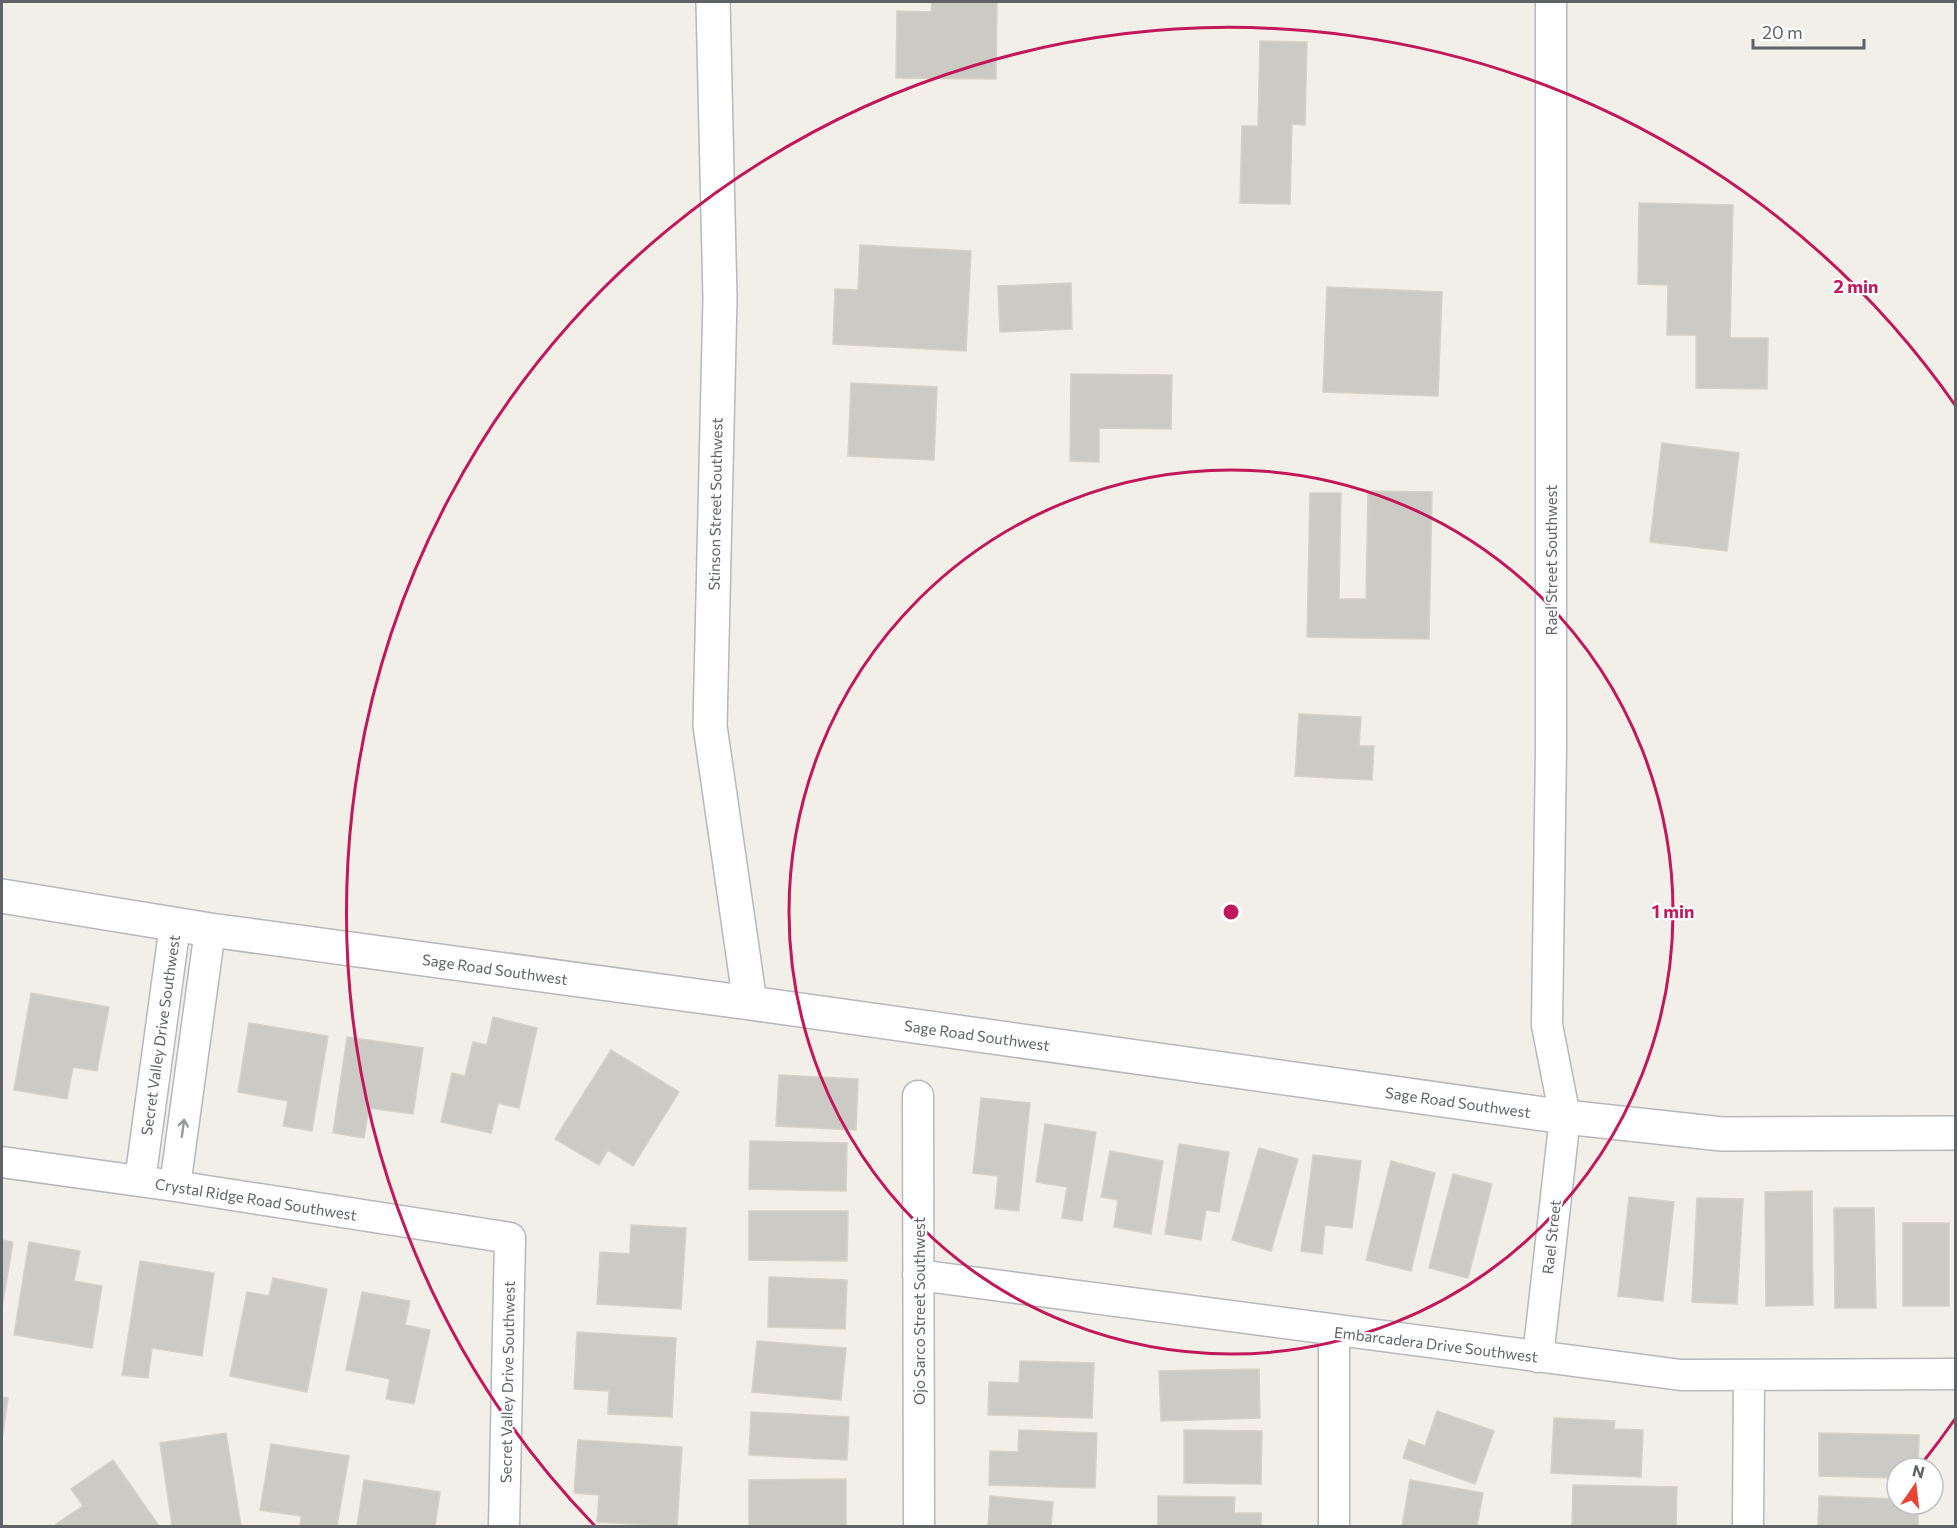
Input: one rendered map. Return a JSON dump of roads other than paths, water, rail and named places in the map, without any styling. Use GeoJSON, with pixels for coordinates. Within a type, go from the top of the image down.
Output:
{"type":"FeatureCollection","features":[{"type":"Feature","properties":{"kind":"street","name":"Stinson Street Southwest"},"geometry":{"type":"LineString","coordinates":[[713,2],[720,298],[710,726],[750,1003]]}},
{"type":"Feature","properties":{"kind":"street","name":"Rael Street Southwest"},"geometry":{"type":"LineString","coordinates":[[1551,2],[1551,749],[1546,1025],[1565,1117]]}},
{"type":"Feature","properties":{"kind":"street","name":"Sage Road Southwest"},"geometry":{"type":"LineString","coordinates":[[2,896],[210,930],[1565,1117],[1722,1134],[1956,1133]]}},
{"type":"Feature","properties":{"kind":"street","name":"Secret Valley Drive Southwest"},"geometry":{"type":"LineString","coordinates":[[140,1181],[175,925]]}},
{"type":"Feature","properties":{"kind":"street"},"geometry":{"type":"LineString","coordinates":[[175,1186],[210,930]]}},
{"type":"Feature","properties":{"kind":"street","name":"Ojo Sarco Street Southwest"},"geometry":{"type":"LineString","coordinates":[[918,1096],[919,1527]]}},
{"type":"Feature","properties":{"kind":"street","name":"Rael Street"},"geometry":{"type":"LineString","coordinates":[[1538,1357],[1565,1117]]}},
{"type":"Feature","properties":{"kind":"street","name":"Crystal Ridge Road Southwest"},"geometry":{"type":"LineString","coordinates":[[2,1162],[175,1186],[510,1238]]}},
{"type":"Feature","properties":{"kind":"street","name":"Secret Valley Drive Southwest"},"geometry":{"type":"LineString","coordinates":[[504,1527],[510,1238]]}},
{"type":"Feature","properties":{"kind":"street","name":"Embarcadera Drive Southwest"},"geometry":{"type":"LineString","coordinates":[[918,1275],[1681,1375],[1956,1374]]}},
{"type":"Feature","properties":{"kind":"street"},"geometry":{"type":"LineString","coordinates":[[1334,1331],[1334,1527]]}},
{"type":"Feature","properties":{"kind":"street"},"geometry":{"type":"LineString","coordinates":[[1749,1375],[1749,1527]]}}]}
